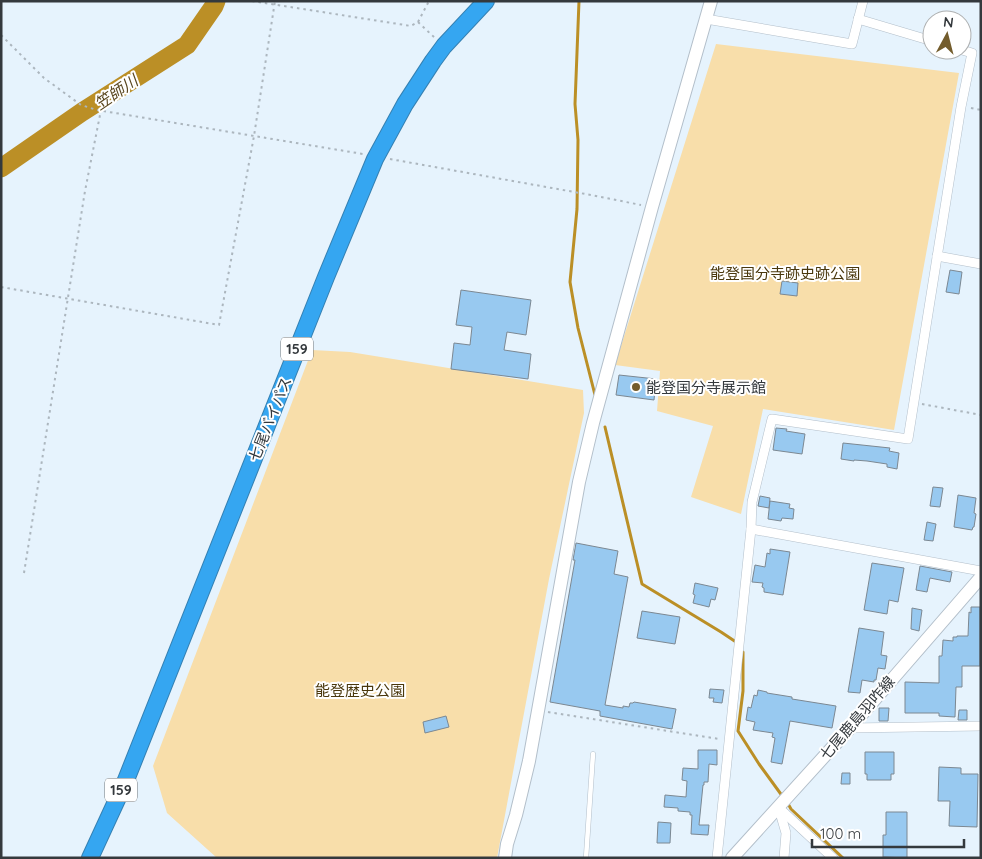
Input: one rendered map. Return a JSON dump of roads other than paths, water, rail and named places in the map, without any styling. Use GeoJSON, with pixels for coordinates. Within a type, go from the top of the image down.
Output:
{"type":"FeatureCollection","features":[{"type":"Feature","properties":{"kind":"highway","name":"七尾バイパス"},"geometry":{"type":"LineString","coordinates":[[90,858],[126,780],[326,277],[377,156],[405,104],[433,61],[444,46],[486,1]]}},
{"type":"Feature","properties":{"kind":"street"},"geometry":{"type":"LineString","coordinates":[[505,858],[529,761],[579,482],[593,423],[711,1]]}},
{"type":"Feature","properties":{"kind":"street"},"geometry":{"type":"LineString","coordinates":[[706,19],[852,44],[863,1]]}},
{"type":"Feature","properties":{"kind":"street"},"geometry":{"type":"LineString","coordinates":[[858,19],[922,38]]}},
{"type":"Feature","properties":{"kind":"street"},"geometry":{"type":"LineString","coordinates":[[717,858],[751,529],[752,502],[772,419],[908,439],[936,256],[971,60]]}},
{"type":"Feature","properties":{"kind":"street"},"geometry":{"type":"LineString","coordinates":[[936,256],[981,264]]}},
{"type":"Feature","properties":{"kind":"street"},"geometry":{"type":"LineString","coordinates":[[751,529],[981,571]]}},
{"type":"Feature","properties":{"kind":"street","name":"七尾鹿島羽咋線"},"geometry":{"type":"LineString","coordinates":[[732,858],[850,728],[981,577]]}},
{"type":"Feature","properties":{"kind":"street"},"geometry":{"type":"LineString","coordinates":[[850,728],[981,726]]}},
{"type":"Feature","properties":{"kind":"street"},"geometry":{"type":"LineString","coordinates":[[782,802],[786,833],[784,858]]}},
{"type":"Feature","properties":{"kind":"street"},"geometry":{"type":"LineString","coordinates":[[782,802],[833,858]]}},
{"type":"Feature","properties":{"kind":"lane"},"geometry":{"type":"LineString","coordinates":[[586,858],[593,754]]}},
{"type":"Feature","properties":{"kind":"waterway","name":"笠師川"},"geometry":{"type":"LineString","coordinates":[[1,168],[82,112],[187,45],[216,1]]}},
{"type":"Feature","properties":{"kind":"waterway"},"geometry":{"type":"LineString","coordinates":[[579,1],[575,104],[578,140],[577,209],[570,282],[578,328],[595,395]]}},
{"type":"Feature","properties":{"kind":"waterway"},"geometry":{"type":"LineString","coordinates":[[605,427],[642,584],[736,642]]}},
{"type":"Feature","properties":{"kind":"waterway"},"geometry":{"type":"LineString","coordinates":[[743,652],[743,691],[738,731],[783,797]]}},
{"type":"Feature","properties":{"kind":"waterway"},"geometry":{"type":"LineString","coordinates":[[787,802],[791,809],[843,858]]}},
{"type":"Feature","properties":{"kind":"place","name":"能登国分寺展示館"},"geometry":{"type":"Point","coordinates":[636,387]}},
{"type":"Feature","properties":{"kind":"park label","name":"能登国分寺跡史跡公園"},"geometry":{"type":"Point","coordinates":[785,273]}},
{"type":"Feature","properties":{"kind":"park label","name":"能登歴史公園"},"geometry":{"type":"Point","coordinates":[360,690]}}]}
